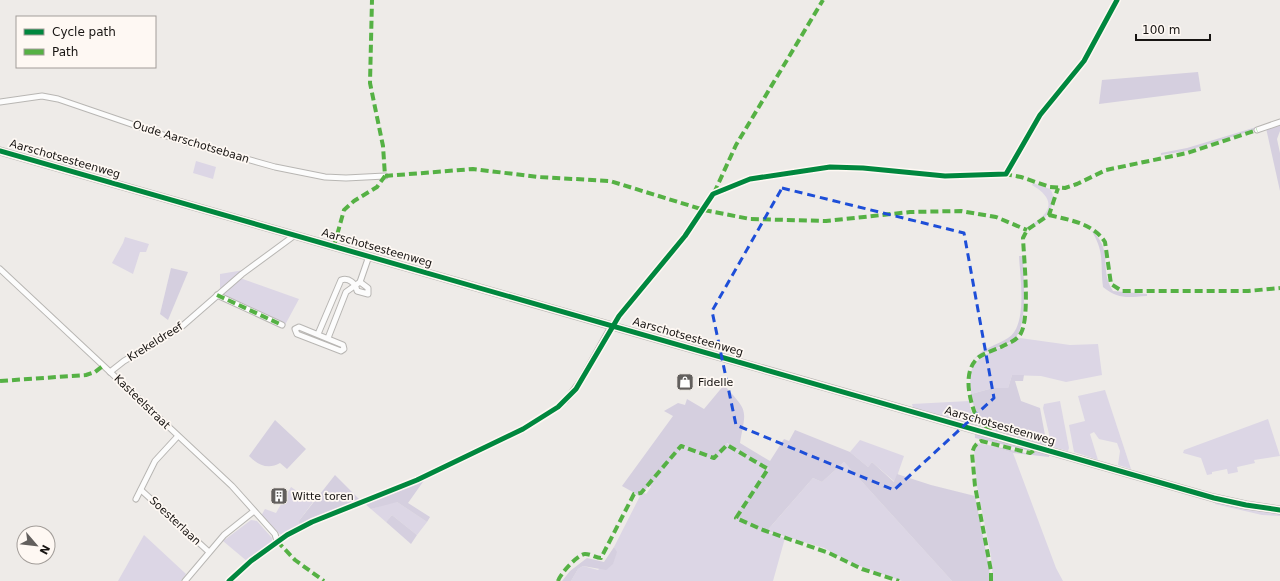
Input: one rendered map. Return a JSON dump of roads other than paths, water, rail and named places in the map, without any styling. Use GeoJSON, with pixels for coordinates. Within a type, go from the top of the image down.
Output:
{"type":"FeatureCollection","features":[{"type":"Feature","properties":{"kind":"main road","name":"Aarschotsesteenweg"},"geometry":{"type":"LineString","coordinates":[[0,151],[1214,498],[1280,510]]}},
{"type":"Feature","properties":{"kind":"street","name":"Oude Aarschotsebaan"},"geometry":{"type":"LineString","coordinates":[[0,102],[42,96],[58,99],[175,139],[275,167],[325,177],[346,178],[385,176]]}},
{"type":"Feature","properties":{"kind":"street"},"geometry":{"type":"LineString","coordinates":[[1257,130],[1280,122]]}},
{"type":"Feature","properties":{"kind":"street","name":"Krekeldreef"},"geometry":{"type":"LineString","coordinates":[[110,372],[124,361],[180,328],[242,274],[295,235]]}},
{"type":"Feature","properties":{"kind":"street"},"geometry":{"type":"LineString","coordinates":[[328,338],[346,292],[358,284],[369,256]]}},
{"type":"Feature","properties":{"kind":"street","name":"Kasteelstraat"},"geometry":{"type":"LineString","coordinates":[[0,269],[232,486],[275,534],[277,541]]}},
{"type":"Feature","properties":{"kind":"street"},"geometry":{"type":"LineString","coordinates":[[318,334],[341,280],[344,279],[358,284]]}},
{"type":"Feature","properties":{"kind":"street"},"geometry":{"type":"LineString","coordinates":[[217,296],[282,325]]}},
{"type":"Feature","properties":{"kind":"street"},"geometry":{"type":"LineString","coordinates":[[566,400],[581,380],[612,325]]}},
{"type":"Feature","properties":{"kind":"street"},"geometry":{"type":"LineString","coordinates":[[299,327],[328,338],[343,345],[344,349],[341,351],[298,334],[295,330],[299,327]]}},
{"type":"Feature","properties":{"kind":"street","name":"Soesterlaan"},"geometry":{"type":"LineString","coordinates":[[136,499],[155,462],[178,436]]}},
{"type":"Feature","properties":{"kind":"street","name":"Soesterlaan"},"geometry":{"type":"LineString","coordinates":[[141,490],[209,552]]}},
{"type":"Feature","properties":{"kind":"street"},"geometry":{"type":"LineString","coordinates":[[185,581],[224,535],[254,511]]}},
{"type":"Feature","properties":{"kind":"place","name":"Fidelle"},"geometry":{"type":"Point","coordinates":[685,382]}},
{"type":"Feature","properties":{"kind":"place","name":"Witte toren"},"geometry":{"type":"Point","coordinates":[279,496]}}]}
